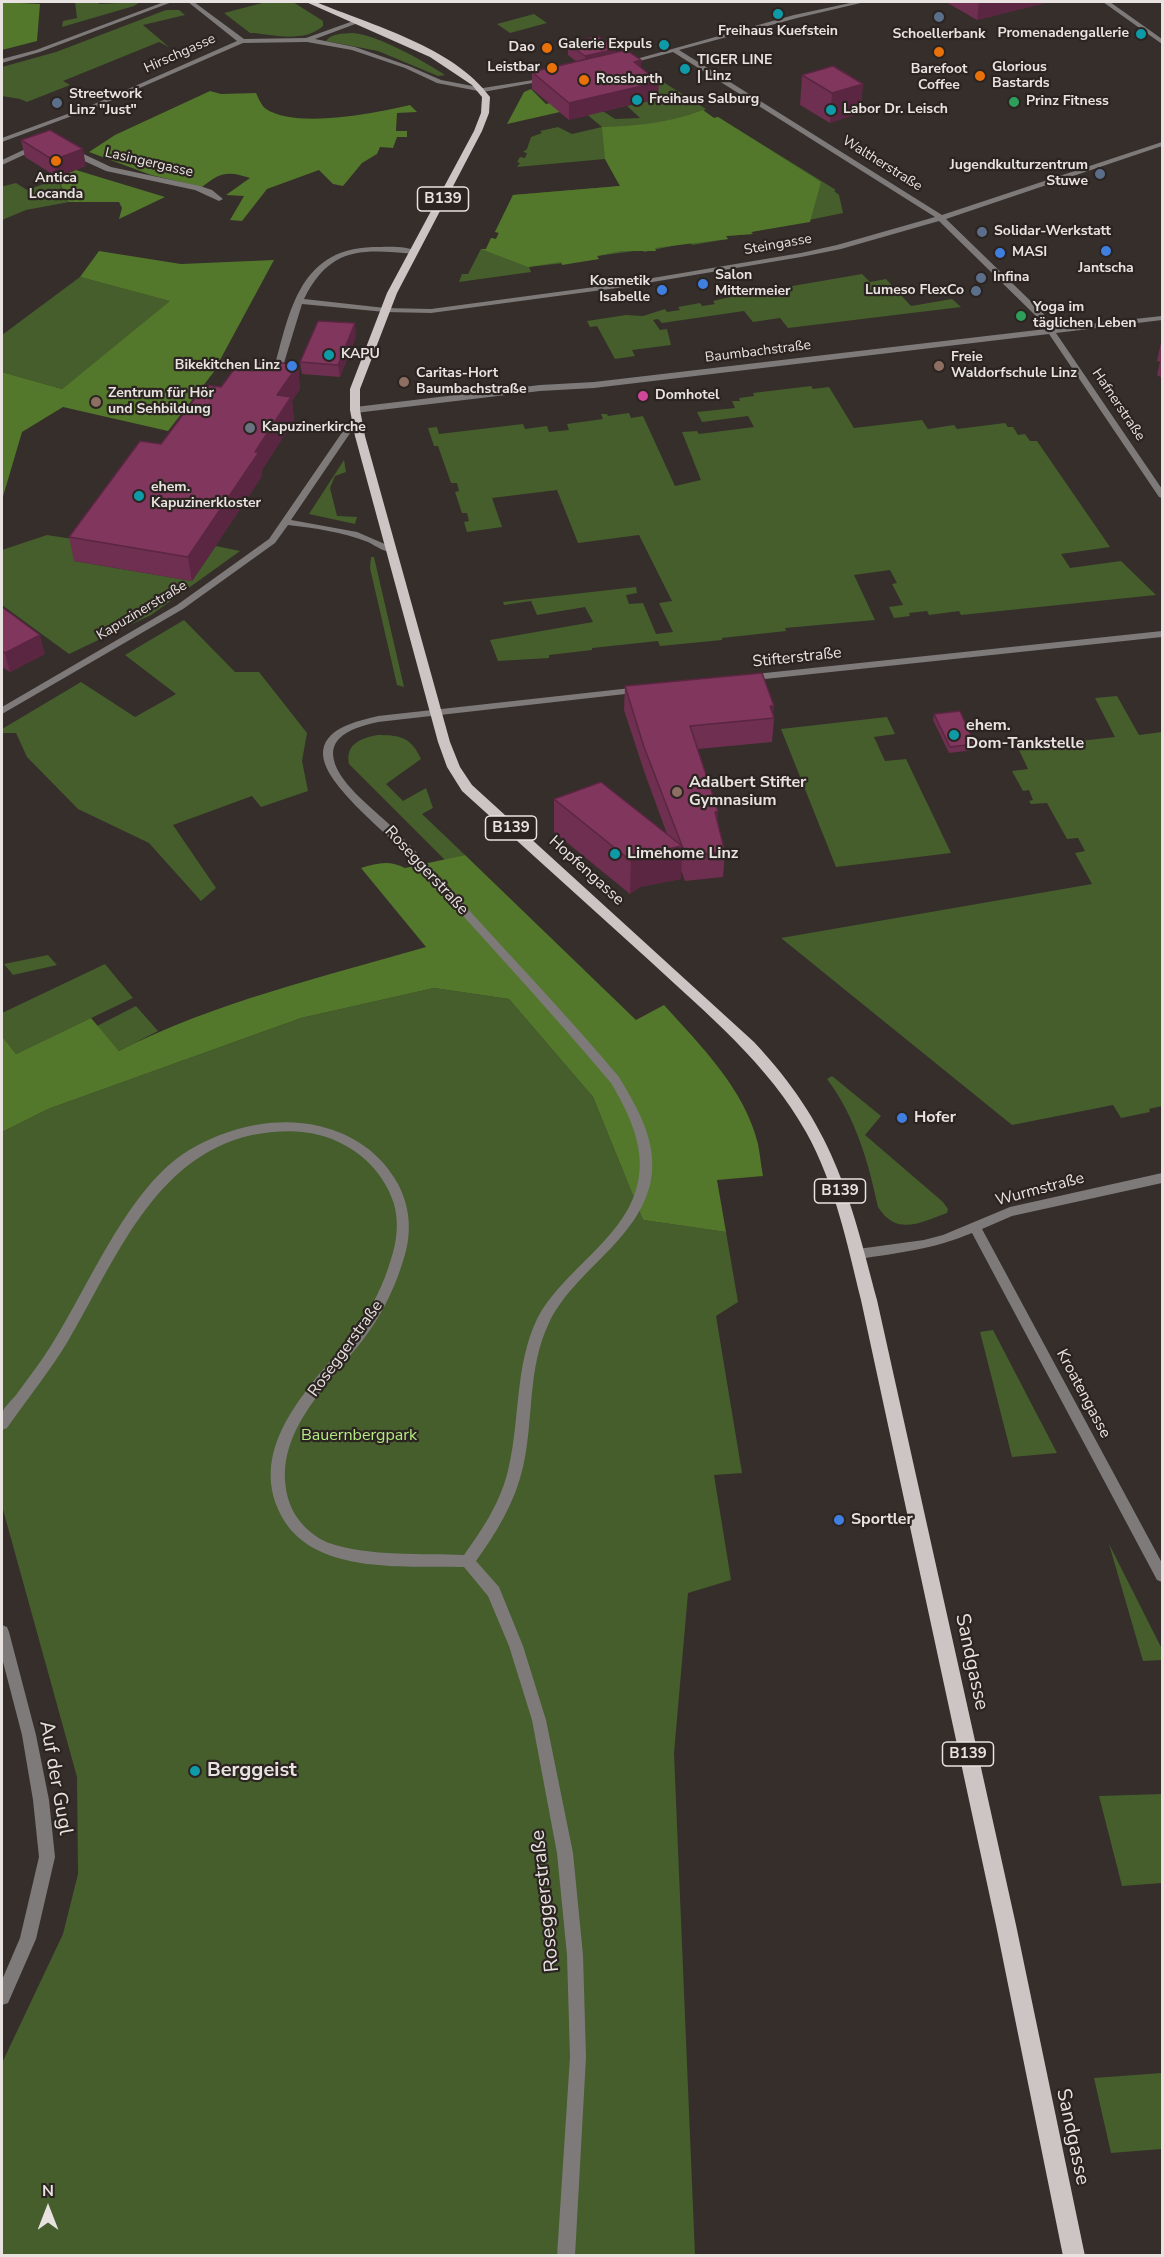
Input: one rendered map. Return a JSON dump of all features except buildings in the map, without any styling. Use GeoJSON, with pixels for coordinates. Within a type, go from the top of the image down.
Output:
{"type":"FeatureCollection","features":[{"type":"Feature","properties":{"kind":"main road"},"geometry":{"type":"LineString","coordinates":[[310,2],[429,54],[458,70],[483,90]]}},
{"type":"Feature","properties":{"kind":"main road","name":"B139"},"geometry":{"type":"LineString","coordinates":[[356,414],[355,389],[385,310],[478,131],[487,101],[483,90]]}},
{"type":"Feature","properties":{"kind":"main road","name":"Hopfengasse"},"geometry":{"type":"LineString","coordinates":[[356,414],[391,550],[452,766],[467,788],[763,1059],[813,1130],[828,1160],[844,1204],[858,1254]]}},
{"type":"Feature","properties":{"kind":"main road","name":"Sandgasse"},"geometry":{"type":"LineString","coordinates":[[858,1254],[1006,1925],[1074,2256]]}},
{"type":"Feature","properties":{"kind":"street"},"geometry":{"type":"LineString","coordinates":[[2,60],[38,51],[169,2]]}},
{"type":"Feature","properties":{"kind":"street"},"geometry":{"type":"LineString","coordinates":[[191,2],[242,41]]}},
{"type":"Feature","properties":{"kind":"street"},"geometry":{"type":"LineString","coordinates":[[619,65],[796,16],[862,2]]}},
{"type":"Feature","properties":{"kind":"street"},"geometry":{"type":"LineString","coordinates":[[1106,2],[1162,42]]}},
{"type":"Feature","properties":{"kind":"street","name":"Hirschgasse"},"geometry":{"type":"LineString","coordinates":[[307,40],[356,22]]}},
{"type":"Feature","properties":{"kind":"street","name":"Hirschgasse"},"geometry":{"type":"LineString","coordinates":[[2,140],[94,106],[242,41],[307,40],[353,48],[407,67],[439,82],[483,90],[555,78]]}},
{"type":"Feature","properties":{"kind":"street","name":"Waltherstraße"},"geometry":{"type":"LineString","coordinates":[[674,50],[940,218],[1034,308],[1052,331]]}},
{"type":"Feature","properties":{"kind":"street"},"geometry":{"type":"LineString","coordinates":[[2,163],[43,139],[34,130]]}},
{"type":"Feature","properties":{"kind":"street","name":"Steingasse"},"geometry":{"type":"LineString","coordinates":[[385,310],[431,310],[617,286],[838,247],[940,218],[1162,144]]}},
{"type":"Feature","properties":{"kind":"street","name":"Lasingergasse"},"geometry":{"type":"LineString","coordinates":[[59,145],[90,162],[109,169],[197,188],[219,199]]}},
{"type":"Feature","properties":{"kind":"street"},"geometry":{"type":"LineString","coordinates":[[276,376],[307,282],[325,263],[339,256],[362,250],[414,252]]}},
{"type":"Feature","properties":{"kind":"street"},"geometry":{"type":"LineString","coordinates":[[299,301],[385,310]]}},
{"type":"Feature","properties":{"kind":"street","name":"Baumbachstraße"},"geometry":{"type":"LineString","coordinates":[[356,414],[540,388],[594,385],[1162,318]]}},
{"type":"Feature","properties":{"kind":"street","name":"Hafnerstraße"},"geometry":{"type":"LineString","coordinates":[[1052,331],[1162,495]]}},
{"type":"Feature","properties":{"kind":"street","name":"Kapuzinerstraße"},"geometry":{"type":"LineString","coordinates":[[2,711],[180,608],[272,541],[287,522],[356,414]]}},
{"type":"Feature","properties":{"kind":"street"},"geometry":{"type":"LineString","coordinates":[[287,522],[352,532],[391,550]]}},
{"type":"Feature","properties":{"kind":"street","name":"Stifterstraße"},"geometry":{"type":"LineString","coordinates":[[729,680],[1162,634]]}},
{"type":"Feature","properties":{"kind":"street"},"geometry":{"type":"LineString","coordinates":[[435,711],[648,689]]}},
{"type":"Feature","properties":{"kind":"street","name":"Roseggerstraße"},"geometry":{"type":"LineString","coordinates":[[435,711],[357,724],[332,740],[328,750],[329,764],[338,779],[390,831],[615,1080],[634,1110],[643,1135],[645,1166],[642,1191],[631,1212],[606,1244],[562,1292],[543,1321],[533,1349],[519,1449],[511,1486],[494,1524],[468,1561]]}},
{"type":"Feature","properties":{"kind":"street","name":"Roseggerstraße"},"geometry":{"type":"LineString","coordinates":[[2,1424],[56,1350],[133,1215],[179,1162],[197,1150],[234,1133],[268,1128],[306,1127],[341,1136],[371,1154],[391,1180],[402,1208],[403,1238],[395,1269],[381,1301],[360,1333],[298,1415],[284,1440],[278,1461],[278,1484],[284,1506],[297,1529],[321,1546],[349,1554],[468,1561],[494,1592],[516,1646],[539,1720],[565,1853],[575,1955],[578,2057],[566,2256]]}},
{"type":"Feature","properties":{"kind":"street","name":"Wurmstraße"},"geometry":{"type":"LineString","coordinates":[[858,1254],[924,1245],[1010,1212],[1162,1178]]}},
{"type":"Feature","properties":{"kind":"street","name":"Kroatengasse"},"geometry":{"type":"LineString","coordinates":[[975,1227],[1162,1576]]}},
{"type":"Feature","properties":{"kind":"street","name":"Auf der Gugl"},"geometry":{"type":"LineString","coordinates":[[2,1632],[29,1735],[41,1800],[47,1857],[28,1939],[2,1997]]}},
{"type":"Feature","properties":{"kind":"green space"},"geometry":{"type":"Polygon","coordinates":[[[2,2],[40,4],[37,41],[2,50],[2,2]]]}},
{"type":"Feature","properties":{"kind":"green space"},"geometry":{"type":"Polygon","coordinates":[[[75,2],[99,2],[99,4],[140,2],[134,6],[62,27],[63,21],[77,18],[75,2]]]}},
{"type":"Feature","properties":{"kind":"green space"},"geometry":{"type":"Polygon","coordinates":[[[266,2],[293,2],[323,21],[323,26],[300,36],[250,33],[224,13],[266,2]]]}},
{"type":"Feature","properties":{"kind":"green space"},"geometry":{"type":"Polygon","coordinates":[[[166,10],[179,10],[185,15],[143,25],[169,47],[159,42],[63,81],[70,85],[27,102],[2,96],[2,67],[56,52],[166,10]]]}},
{"type":"Feature","properties":{"kind":"green space"},"geometry":{"type":"Polygon","coordinates":[[[534,14],[547,23],[510,33],[497,24],[534,14]]]}},
{"type":"Feature","properties":{"kind":"green space"},"geometry":{"type":"Polygon","coordinates":[[[352,33],[386,43],[445,75],[438,76],[378,51],[326,41],[334,35],[352,33]]]}},
{"type":"Feature","properties":{"kind":"green space"},"geometry":{"type":"Polygon","coordinates":[[[654,79],[660,80],[706,109],[703,111],[714,118],[718,117],[836,190],[834,191],[839,195],[843,213],[751,232],[753,234],[726,236],[728,239],[692,245],[690,242],[644,252],[642,250],[597,256],[599,259],[529,267],[531,272],[459,282],[462,274],[468,274],[481,249],[486,249],[491,238],[496,239],[499,232],[495,232],[513,195],[620,186],[605,159],[517,167],[520,163],[517,162],[520,157],[525,158],[527,153],[523,152],[527,149],[531,137],[542,133],[540,131],[558,127],[572,134],[602,127],[571,101],[583,98],[615,119],[640,118],[627,106],[658,99],[654,79]]]}},
{"type":"Feature","properties":{"kind":"green space"},"geometry":{"type":"Polygon","coordinates":[[[531,89],[546,104],[550,103],[560,112],[507,124],[524,92],[531,89]]]}},
{"type":"Feature","properties":{"kind":"green space"},"geometry":{"type":"Polygon","coordinates":[[[210,91],[221,94],[256,93],[266,109],[280,115],[297,118],[337,118],[410,105],[417,112],[397,113],[396,131],[407,131],[407,137],[397,137],[393,148],[380,147],[377,154],[362,163],[343,186],[333,184],[319,170],[267,189],[242,221],[230,220],[244,196],[226,195],[250,178],[224,174],[202,187],[151,175],[89,152],[115,135],[210,91]]]}},
{"type":"Feature","properties":{"kind":"green space"},"geometry":{"type":"Polygon","coordinates":[[[703,110],[714,118],[718,117],[821,182],[810,222],[751,232],[753,234],[726,236],[728,239],[655,248],[656,251],[621,251],[597,256],[599,259],[562,265],[561,262],[528,267],[481,249],[486,249],[491,238],[496,239],[499,233],[495,232],[513,195],[620,186],[605,159],[602,127],[653,123],[703,110]]]}},
{"type":"Feature","properties":{"kind":"green space"},"geometry":{"type":"Polygon","coordinates":[[[76,170],[165,197],[119,219],[122,208],[119,202],[69,202],[57,177],[76,170]]]}},
{"type":"Feature","properties":{"kind":"green space"},"geometry":{"type":"Polygon","coordinates":[[[57,179],[69,202],[26,210],[2,220],[2,185],[16,183],[27,190],[57,179]]]}},
{"type":"Feature","properties":{"kind":"green space","name":"Zentrum für Hör und Sehbildung"},"geometry":{"type":"Polygon","coordinates":[[[99,251],[181,264],[274,260],[213,373],[168,431],[63,407],[22,432],[2,500],[2,372],[62,389],[170,301],[80,277],[99,251]]]}},
{"type":"Feature","properties":{"kind":"green space"},"geometry":{"type":"Polygon","coordinates":[[[862,274],[870,282],[886,279],[911,306],[952,299],[961,307],[788,328],[780,318],[753,322],[744,311],[662,323],[658,319],[653,320],[660,330],[667,329],[671,345],[632,350],[635,356],[615,359],[597,326],[590,327],[587,321],[626,315],[643,316],[665,309],[667,312],[680,310],[678,307],[700,303],[702,306],[715,304],[713,301],[734,296],[862,274]]]}},
{"type":"Feature","properties":{"kind":"green space"},"geometry":{"type":"Polygon","coordinates":[[[80,277],[171,301],[62,389],[2,372],[2,335],[80,277]]]}},
{"type":"Feature","properties":{"kind":"green space"},"geometry":{"type":"Polygon","coordinates":[[[811,386],[813,389],[829,387],[854,428],[922,420],[928,429],[954,425],[957,429],[1005,423],[1008,427],[1013,427],[1018,435],[1025,434],[1030,441],[1037,441],[1110,547],[1061,554],[1070,568],[1121,561],[1156,595],[961,615],[959,611],[929,615],[927,611],[894,618],[889,607],[903,605],[892,584],[897,583],[890,570],[854,575],[875,620],[785,628],[786,631],[722,638],[722,640],[660,646],[658,641],[592,648],[592,650],[549,655],[549,658],[498,661],[490,640],[593,622],[585,607],[537,615],[531,601],[504,605],[503,602],[636,587],[637,593],[626,595],[629,604],[643,603],[656,634],[673,632],[659,603],[672,601],[639,535],[578,543],[557,490],[492,498],[502,527],[467,532],[464,522],[469,521],[467,513],[462,513],[455,492],[459,491],[457,483],[451,483],[438,446],[434,446],[428,428],[437,427],[439,434],[523,424],[525,429],[547,426],[549,432],[569,430],[567,424],[603,419],[601,414],[608,416],[629,413],[631,418],[643,416],[675,486],[701,480],[682,432],[697,431],[699,434],[754,427],[748,416],[702,422],[697,412],[735,408],[732,401],[754,396],[753,393],[811,386]]]}},
{"type":"Feature","properties":{"kind":"green space"},"geometry":{"type":"Polygon","coordinates":[[[344,460],[346,472],[335,476],[330,488],[337,516],[357,517],[355,524],[309,514],[344,460]]]}},
{"type":"Feature","properties":{"kind":"green space"},"geometry":{"type":"Polygon","coordinates":[[[47,535],[86,541],[74,561],[192,581],[216,546],[240,551],[151,615],[69,654],[2,605],[2,550],[47,535]]]}},
{"type":"Feature","properties":{"kind":"green space"},"geometry":{"type":"Polygon","coordinates":[[[371,557],[374,557],[404,687],[397,685],[370,568],[371,557]]]}},
{"type":"Feature","properties":{"kind":"green space"},"geometry":{"type":"Polygon","coordinates":[[[184,620],[235,672],[259,672],[307,733],[302,761],[308,791],[261,807],[252,796],[173,825],[216,888],[201,901],[149,843],[78,809],[27,757],[16,733],[2,733],[2,729],[81,682],[135,717],[176,694],[125,655],[184,620]]]}},
{"type":"Feature","properties":{"kind":"green space"},"geometry":{"type":"Polygon","coordinates":[[[1117,696],[1139,735],[1162,732],[1162,1106],[1149,1109],[1150,1112],[1121,1118],[1113,1105],[1012,1125],[781,938],[1092,884],[1075,853],[1085,851],[1078,838],[1067,839],[1047,803],[1031,804],[1029,801],[1033,800],[1029,790],[1023,791],[1012,771],[1028,769],[1018,748],[1115,737],[1095,698],[1117,696]]]}},
{"type":"Feature","properties":{"kind":"green space"},"geometry":{"type":"Polygon","coordinates":[[[887,717],[895,734],[874,737],[885,761],[906,759],[951,853],[836,867],[781,729],[887,717]]]}},
{"type":"Feature","properties":{"kind":"green space"},"geometry":{"type":"Polygon","coordinates":[[[378,735],[404,739],[413,746],[421,759],[386,784],[403,801],[426,788],[433,808],[422,814],[465,855],[445,860],[349,764],[349,751],[356,743],[378,735]]]}},
{"type":"Feature","properties":{"kind":"green space"},"geometry":{"type":"Polygon","coordinates":[[[465,855],[636,1020],[664,1005],[706,1052],[732,1086],[752,1124],[763,1176],[717,1180],[726,1232],[643,1220],[593,1097],[509,999],[434,988],[301,1018],[48,1109],[2,1132],[2,1036],[16,1054],[91,1018],[119,1051],[231,1004],[426,947],[361,868],[383,863],[405,868],[465,855]]]}},
{"type":"Feature","properties":{"kind":"green space"},"geometry":{"type":"Polygon","coordinates":[[[48,955],[57,965],[13,975],[4,964],[48,955]]]}},
{"type":"Feature","properties":{"kind":"green space"},"geometry":{"type":"Polygon","coordinates":[[[105,964],[133,998],[16,1054],[2,1036],[2,1013],[105,964]]]}},
{"type":"Feature","properties":{"kind":"green space","name":"Bauernbergpark"},"geometry":{"type":"Polygon","coordinates":[[[434,988],[509,999],[593,1097],[643,1220],[726,1232],[738,1302],[716,1316],[742,1473],[714,1475],[731,1580],[688,1593],[674,1753],[695,2255],[2,2256],[2,2063],[63,1934],[78,1874],[77,1777],[2,1506],[2,1132],[48,1109],[301,1018],[434,988]]]}},
{"type":"Feature","properties":{"kind":"green space"},"geometry":{"type":"Polygon","coordinates":[[[136,1006],[158,1031],[119,1051],[97,1026],[136,1006]]]}},
{"type":"Feature","properties":{"kind":"green space"},"geometry":{"type":"Polygon","coordinates":[[[832,1076],[881,1116],[865,1135],[943,1202],[948,1209],[947,1213],[910,1225],[893,1222],[885,1216],[878,1207],[860,1140],[846,1109],[827,1079],[832,1076]]]}},
{"type":"Feature","properties":{"kind":"green space"},"geometry":{"type":"Polygon","coordinates":[[[993,1330],[1057,1453],[1012,1457],[980,1332],[993,1330]]]}},
{"type":"Feature","properties":{"kind":"green space"},"geometry":{"type":"Polygon","coordinates":[[[1109,1544],[1162,1649],[1162,1660],[1143,1661],[1109,1544]]]}},
{"type":"Feature","properties":{"kind":"green space"},"geometry":{"type":"Polygon","coordinates":[[[1162,1794],[1162,1883],[1122,1886],[1099,1796],[1162,1794]]]}},
{"type":"Feature","properties":{"kind":"green space"},"geometry":{"type":"Polygon","coordinates":[[[1162,2073],[1162,2149],[1111,2153],[1094,2078],[1162,2073]]]}},
{"type":"Feature","properties":{"kind":"place","name":"Freihaus Kuefstein"},"geometry":{"type":"Point","coordinates":[778,14]}},
{"type":"Feature","properties":{"kind":"place","name":"Schoellerbank"},"geometry":{"type":"Point","coordinates":[939,17]}},
{"type":"Feature","properties":{"kind":"place","name":"Promenadengallerie"},"geometry":{"type":"Point","coordinates":[1141,34]}},
{"type":"Feature","properties":{"kind":"place","name":"Galerie Expuls"},"geometry":{"type":"Point","coordinates":[664,45]}},
{"type":"Feature","properties":{"kind":"place","name":"Dao"},"geometry":{"type":"Point","coordinates":[547,48]}},
{"type":"Feature","properties":{"kind":"place","name":"Barefoot Coffee"},"geometry":{"type":"Point","coordinates":[939,52]}},
{"type":"Feature","properties":{"kind":"place","name":"Leistbar"},"geometry":{"type":"Point","coordinates":[552,68]}},
{"type":"Feature","properties":{"kind":"place","name":"TIGER LINE | Linz"},"geometry":{"type":"Point","coordinates":[685,69]}},
{"type":"Feature","properties":{"kind":"place","name":"Glorious Bastards"},"geometry":{"type":"Point","coordinates":[980,76]}},
{"type":"Feature","properties":{"kind":"place","name":"Rossbarth"},"geometry":{"type":"Point","coordinates":[584,80]}},
{"type":"Feature","properties":{"kind":"place","name":"Freihaus Salburg"},"geometry":{"type":"Point","coordinates":[637,100]}},
{"type":"Feature","properties":{"kind":"place","name":"Prinz Fitness"},"geometry":{"type":"Point","coordinates":[1014,102]}},
{"type":"Feature","properties":{"kind":"place","name":"Streetwork Linz \"Just\""},"geometry":{"type":"Point","coordinates":[57,103]}},
{"type":"Feature","properties":{"kind":"place","name":"Labor Dr. Leisch"},"geometry":{"type":"Point","coordinates":[831,110]}},
{"type":"Feature","properties":{"kind":"place","name":"Antica Locanda"},"geometry":{"type":"Point","coordinates":[56,161]}},
{"type":"Feature","properties":{"kind":"place","name":"Jugendkulturzentrum Stuwe"},"geometry":{"type":"Point","coordinates":[1100,174]}},
{"type":"Feature","properties":{"kind":"place","name":"Solidar-Werkstatt"},"geometry":{"type":"Point","coordinates":[982,232]}},
{"type":"Feature","properties":{"kind":"place","name":"Jantscha"},"geometry":{"type":"Point","coordinates":[1106,251]}},
{"type":"Feature","properties":{"kind":"place","name":"MASI"},"geometry":{"type":"Point","coordinates":[1000,253]}},
{"type":"Feature","properties":{"kind":"place","name":"Infina"},"geometry":{"type":"Point","coordinates":[981,278]}},
{"type":"Feature","properties":{"kind":"place","name":"Salon Mittermeier"},"geometry":{"type":"Point","coordinates":[703,284]}},
{"type":"Feature","properties":{"kind":"place","name":"Kosmetik Isabelle"},"geometry":{"type":"Point","coordinates":[662,290]}},
{"type":"Feature","properties":{"kind":"place","name":"Lumeso FlexCo"},"geometry":{"type":"Point","coordinates":[976,291]}},
{"type":"Feature","properties":{"kind":"place","name":"Yoga im täglichen Leben"},"geometry":{"type":"Point","coordinates":[1021,316]}},
{"type":"Feature","properties":{"kind":"place","name":"KAPU"},"geometry":{"type":"Point","coordinates":[329,355]}},
{"type":"Feature","properties":{"kind":"place","name":"Bikekitchen Linz"},"geometry":{"type":"Point","coordinates":[292,366]}},
{"type":"Feature","properties":{"kind":"place","name":"Freie Waldorfschule Linz"},"geometry":{"type":"Point","coordinates":[939,366]}},
{"type":"Feature","properties":{"kind":"place","name":"Caritas-Hort Baumbachstraße"},"geometry":{"type":"Point","coordinates":[404,382]}},
{"type":"Feature","properties":{"kind":"place","name":"Domhotel"},"geometry":{"type":"Point","coordinates":[643,396]}},
{"type":"Feature","properties":{"kind":"place","name":"Zentrum für Hör und Sehbildung"},"geometry":{"type":"Point","coordinates":[96,402]}},
{"type":"Feature","properties":{"kind":"place","name":"Kapuzinerkirche"},"geometry":{"type":"Point","coordinates":[250,428]}},
{"type":"Feature","properties":{"kind":"place","name":"ehem. Kapuzinerkloster"},"geometry":{"type":"Point","coordinates":[139,496]}},
{"type":"Feature","properties":{"kind":"place","name":"ehem. Dom-Tankstelle"},"geometry":{"type":"Point","coordinates":[954,735]}},
{"type":"Feature","properties":{"kind":"place","name":"Adalbert Stifter Gymnasium"},"geometry":{"type":"Point","coordinates":[677,792]}},
{"type":"Feature","properties":{"kind":"place","name":"Limehome Linz"},"geometry":{"type":"Point","coordinates":[615,854]}},
{"type":"Feature","properties":{"kind":"place","name":"Hofer"},"geometry":{"type":"Point","coordinates":[902,1118]}},
{"type":"Feature","properties":{"kind":"place","name":"Sportler"},"geometry":{"type":"Point","coordinates":[839,1520]}},
{"type":"Feature","properties":{"kind":"place","name":"Berggeist"},"geometry":{"type":"Point","coordinates":[195,1771]}}]}
